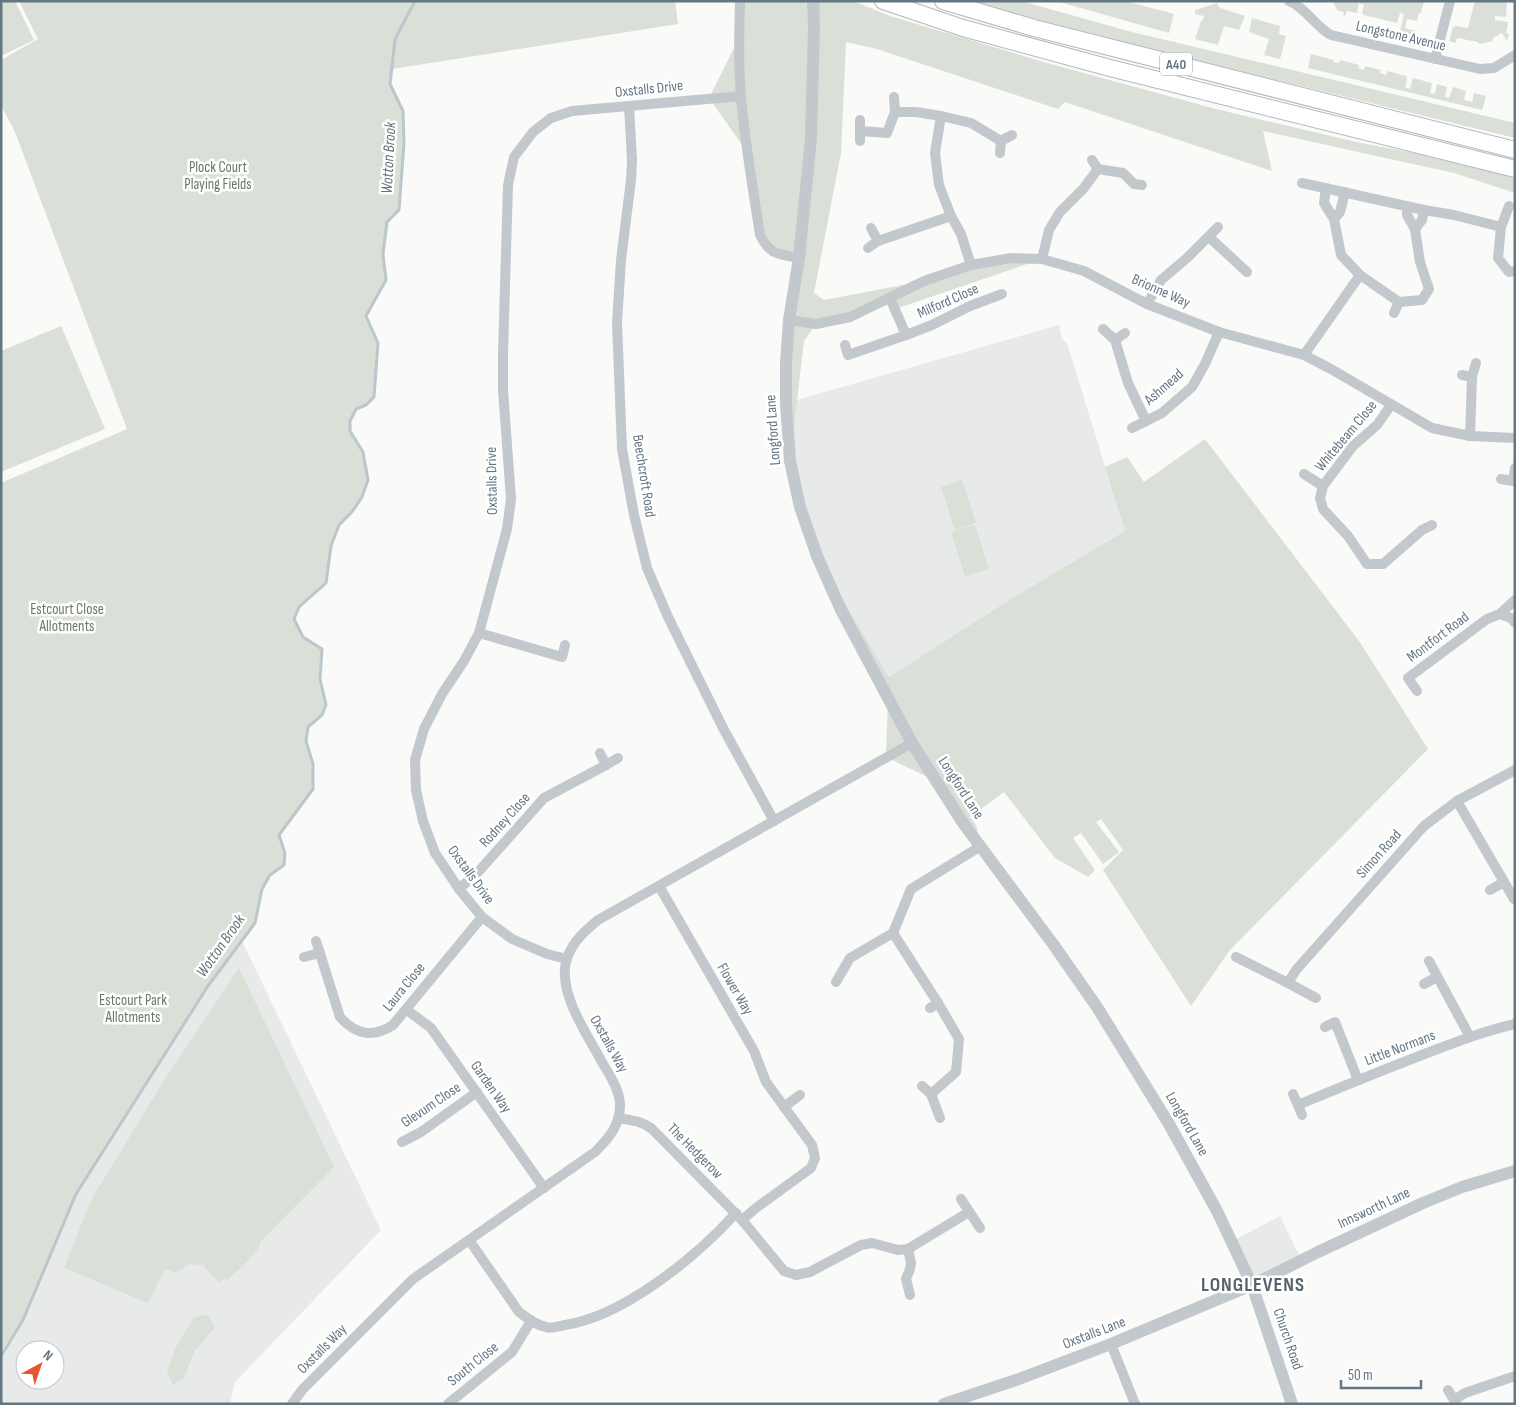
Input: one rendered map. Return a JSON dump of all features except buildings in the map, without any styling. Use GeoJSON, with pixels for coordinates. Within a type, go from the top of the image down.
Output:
{"type":"FeatureCollection","features":[{"type":"Feature","properties":{"kind":"highway","name":"A40"},"geometry":{"type":"LineString","coordinates":[[884,1],[963,28],[1110,68],[1515,169]]}},
{"type":"Feature","properties":{"kind":"highway","name":"A40"},"geometry":{"type":"LineString","coordinates":[[943,1],[1043,30],[1515,150]]}},
{"type":"Feature","properties":{"kind":"street"},"geometry":{"type":"LineString","coordinates":[[740,1],[741,96],[747,152],[760,235],[766,247],[777,254],[799,258]]}},
{"type":"Feature","properties":{"kind":"street"},"geometry":{"type":"LineString","coordinates":[[1435,59],[1450,1]]}},
{"type":"Feature","properties":{"kind":"street","name":"Longstone Avenue"},"geometry":{"type":"LineString","coordinates":[[1296,2],[1322,30],[1331,35],[1480,70],[1494,68],[1515,55]]}},
{"type":"Feature","properties":{"kind":"street","name":"Longford Lane"},"geometry":{"type":"LineString","coordinates":[[813,6],[811,139],[799,258],[789,320],[786,363],[786,403],[790,460],[800,507],[817,556],[841,610],[912,743],[963,823],[1053,944],[1097,1007],[1135,1067],[1217,1211],[1252,1285]]}},
{"type":"Feature","properties":{"kind":"street","name":"Oxstalls Drive"},"geometry":{"type":"LineString","coordinates":[[567,959],[547,954],[512,939],[482,917],[459,889],[435,853],[423,821],[416,790],[415,760],[424,729],[442,694],[464,661],[479,633],[507,529],[511,499],[503,390],[503,354],[508,185],[514,157],[533,132],[550,118],[572,111],[741,96]]}},
{"type":"Feature","properties":{"kind":"street"},"geometry":{"type":"LineString","coordinates":[[860,131],[887,134],[895,112],[894,97]]}},
{"type":"Feature","properties":{"kind":"street","name":"Beechcroft Road"},"geometry":{"type":"LineString","coordinates":[[629,106],[632,160],[631,180],[620,260],[617,324],[622,450],[634,515],[648,568],[668,617],[723,728],[774,821]]}},
{"type":"Feature","properties":{"kind":"street"},"geometry":{"type":"LineString","coordinates":[[895,112],[916,112],[971,123],[1001,141]]}},
{"type":"Feature","properties":{"kind":"street"},"geometry":{"type":"LineString","coordinates":[[941,116],[935,153],[940,186],[951,216],[961,234],[971,266]]}},
{"type":"Feature","properties":{"kind":"street"},"geometry":{"type":"LineString","coordinates":[[1001,141],[1012,135]]}},
{"type":"Feature","properties":{"kind":"street"},"geometry":{"type":"LineString","coordinates":[[1000,153],[1001,141]]}},
{"type":"Feature","properties":{"kind":"street"},"geometry":{"type":"LineString","coordinates":[[1042,259],[1049,230],[1060,212],[1083,189],[1095,165],[1123,173],[1136,186]]}},
{"type":"Feature","properties":{"kind":"street"},"geometry":{"type":"LineString","coordinates":[[1302,183],[1454,215],[1501,227]]}},
{"type":"Feature","properties":{"kind":"street"},"geometry":{"type":"LineString","coordinates":[[1326,188],[1324,203],[1334,219],[1341,255],[1360,275],[1399,302],[1422,300],[1429,290],[1420,262],[1415,229],[1407,215],[1407,206]]}},
{"type":"Feature","properties":{"kind":"street"},"geometry":{"type":"LineString","coordinates":[[1334,219],[1340,212],[1345,192]]}},
{"type":"Feature","properties":{"kind":"street"},"geometry":{"type":"LineString","coordinates":[[1510,206],[1501,227],[1498,258],[1509,272],[1515,271]]}},
{"type":"Feature","properties":{"kind":"street"},"geometry":{"type":"LineString","coordinates":[[1415,229],[1422,220],[1424,210]]}},
{"type":"Feature","properties":{"kind":"street"},"geometry":{"type":"LineString","coordinates":[[868,248],[878,241],[951,216]]}},
{"type":"Feature","properties":{"kind":"street"},"geometry":{"type":"LineString","coordinates":[[1147,304],[1162,280],[1218,227]]}},
{"type":"Feature","properties":{"kind":"street"},"geometry":{"type":"LineString","coordinates":[[871,228],[878,241]]}},
{"type":"Feature","properties":{"kind":"street"},"geometry":{"type":"LineString","coordinates":[[1209,237],[1235,267],[1247,272]]}},
{"type":"Feature","properties":{"kind":"street","name":"Brionne Way"},"geometry":{"type":"LineString","coordinates":[[789,320],[816,324],[850,317],[924,281],[971,266],[1012,258],[1042,259],[1084,271],[1147,304],[1219,332],[1304,355],[1432,428],[1470,436],[1515,438]]}},
{"type":"Feature","properties":{"kind":"street"},"geometry":{"type":"LineString","coordinates":[[1304,355],[1360,275]]}},
{"type":"Feature","properties":{"kind":"street","name":"Milford Close"},"geometry":{"type":"LineString","coordinates":[[851,366],[846,350],[906,335],[932,325],[970,306],[1002,294]]}},
{"type":"Feature","properties":{"kind":"street","name":"Milford Close"},"geometry":{"type":"LineString","coordinates":[[890,298],[906,335]]}},
{"type":"Feature","properties":{"kind":"street"},"geometry":{"type":"LineString","coordinates":[[1394,313],[1399,302]]}},
{"type":"Feature","properties":{"kind":"street"},"geometry":{"type":"LineString","coordinates":[[1318,316],[1328,320]]}},
{"type":"Feature","properties":{"kind":"street"},"geometry":{"type":"LineString","coordinates":[[1103,329],[1116,340],[1128,383],[1146,421]]}},
{"type":"Feature","properties":{"kind":"street","name":"Ashmead"},"geometry":{"type":"LineString","coordinates":[[1132,428],[1162,413],[1192,387],[1205,364],[1219,332]]}},
{"type":"Feature","properties":{"kind":"street"},"geometry":{"type":"LineString","coordinates":[[1116,340],[1125,333]]}},
{"type":"Feature","properties":{"kind":"street"},"geometry":{"type":"LineString","coordinates":[[1470,436],[1467,376],[1476,363]]}},
{"type":"Feature","properties":{"kind":"street","name":"Whitebeam Close"},"geometry":{"type":"LineString","coordinates":[[1391,405],[1377,425],[1353,446],[1324,486],[1320,498],[1324,509],[1348,536],[1367,564],[1383,564],[1420,526],[1432,525]]}},
{"type":"Feature","properties":{"kind":"street"},"geometry":{"type":"LineString","coordinates":[[1501,479],[1513,481],[1515,468]]}},
{"type":"Feature","properties":{"kind":"street","name":"Whitebeam Close"},"geometry":{"type":"LineString","coordinates":[[1304,474],[1324,486]]}},
{"type":"Feature","properties":{"kind":"street"},"geometry":{"type":"LineString","coordinates":[[1515,600],[1500,614],[1511,618],[1515,623]]}},
{"type":"Feature","properties":{"kind":"street","name":"Montfort Road"},"geometry":{"type":"LineString","coordinates":[[1417,691],[1408,678],[1487,619],[1500,614]]}},
{"type":"Feature","properties":{"kind":"street"},"geometry":{"type":"LineString","coordinates":[[479,633],[562,658],[566,645]]}},
{"type":"Feature","properties":{"kind":"street","name":"Oxstalls Way"},"geometry":{"type":"LineString","coordinates":[[292,1404],[302,1390],[413,1279],[595,1152],[608,1139],[618,1118],[620,1106],[614,1083],[571,1005],[566,987],[567,959],[579,937],[598,920],[912,743]]}},
{"type":"Feature","properties":{"kind":"street"},"geometry":{"type":"LineString","coordinates":[[600,753],[606,765]]}},
{"type":"Feature","properties":{"kind":"street","name":"Rodney Close"},"geometry":{"type":"LineString","coordinates":[[459,889],[479,871],[544,798],[618,758]]}},
{"type":"Feature","properties":{"kind":"street","name":"Simon Road"},"geometry":{"type":"LineString","coordinates":[[1288,983],[1296,970],[1424,826],[1457,800],[1515,770]]}},
{"type":"Feature","properties":{"kind":"street"},"geometry":{"type":"LineString","coordinates":[[1457,800],[1514,899]]}},
{"type":"Feature","properties":{"kind":"street"},"geometry":{"type":"LineString","coordinates":[[836,982],[850,958],[892,933],[911,889],[981,846]]}},
{"type":"Feature","properties":{"kind":"street"},"geometry":{"type":"LineString","coordinates":[[1490,890],[1504,882]]}},
{"type":"Feature","properties":{"kind":"street","name":"Flower Way"},"geometry":{"type":"LineString","coordinates":[[531,1321],[547,1328],[578,1323],[626,1303],[678,1268],[724,1226],[756,1208],[811,1168],[815,1158],[812,1144],[766,1082],[754,1051],[659,886]]}},
{"type":"Feature","properties":{"kind":"street","name":"Laura Close"},"geometry":{"type":"LineString","coordinates":[[316,941],[340,1017],[347,1025],[357,1031],[374,1034],[384,1031],[393,1025],[407,1010],[482,917]]}},
{"type":"Feature","properties":{"kind":"street"},"geometry":{"type":"LineString","coordinates":[[892,933],[934,1006],[959,1039],[960,1074],[931,1094]]}},
{"type":"Feature","properties":{"kind":"street"},"geometry":{"type":"LineString","coordinates":[[304,957],[320,953]]}},
{"type":"Feature","properties":{"kind":"street"},"geometry":{"type":"LineString","coordinates":[[1236,957],[1316,998]]}},
{"type":"Feature","properties":{"kind":"street"},"geometry":{"type":"LineString","coordinates":[[1429,961],[1470,1037]]}},
{"type":"Feature","properties":{"kind":"street"},"geometry":{"type":"LineString","coordinates":[[1424,984],[1437,977]]}},
{"type":"Feature","properties":{"kind":"street","name":"Garden Way"},"geometry":{"type":"LineString","coordinates":[[407,1010],[431,1028],[544,1188]]}},
{"type":"Feature","properties":{"kind":"street"},"geometry":{"type":"LineString","coordinates":[[1325,1026],[1335,1022],[1358,1080]]}},
{"type":"Feature","properties":{"kind":"street","name":"Little Normans"},"geometry":{"type":"LineString","coordinates":[[1298,1105],[1470,1037],[1492,1029],[1515,1024]]}},
{"type":"Feature","properties":{"kind":"street"},"geometry":{"type":"LineString","coordinates":[[922,1086],[931,1094],[940,1118]]}},
{"type":"Feature","properties":{"kind":"street","name":"Glevum Close"},"geometry":{"type":"LineString","coordinates":[[402,1142],[421,1132],[477,1092]]}},
{"type":"Feature","properties":{"kind":"street"},"geometry":{"type":"LineString","coordinates":[[1293,1094],[1302,1115]]}},
{"type":"Feature","properties":{"kind":"street"},"geometry":{"type":"LineString","coordinates":[[784,1107],[800,1095]]}},
{"type":"Feature","properties":{"kind":"street","name":"The Hedgerow"},"geometry":{"type":"LineString","coordinates":[[618,1118],[646,1124],[652,1129],[739,1217],[784,1271],[796,1275],[810,1272],[862,1245],[872,1243],[898,1250],[908,1249]]}},
{"type":"Feature","properties":{"kind":"street","name":"Innsworth Lane"},"geometry":{"type":"LineString","coordinates":[[1252,1285],[1423,1203],[1462,1187],[1515,1172]]}},
{"type":"Feature","properties":{"kind":"street"},"geometry":{"type":"LineString","coordinates":[[961,1199],[980,1228]]}},
{"type":"Feature","properties":{"kind":"street"},"geometry":{"type":"LineString","coordinates":[[910,1296],[906,1279],[911,1263],[908,1249],[969,1212]]}},
{"type":"Feature","properties":{"kind":"street"},"geometry":{"type":"LineString","coordinates":[[469,1240],[519,1312],[531,1321]]}},
{"type":"Feature","properties":{"kind":"street","name":"Oxstalls Lane"},"geometry":{"type":"LineString","coordinates":[[949,1403],[1111,1344],[1252,1285]]}},
{"type":"Feature","properties":{"kind":"street","name":"Church Road"},"geometry":{"type":"LineString","coordinates":[[1252,1285],[1292,1404]]}},
{"type":"Feature","properties":{"kind":"street","name":"South Close"},"geometry":{"type":"LineString","coordinates":[[448,1404],[512,1352],[531,1321]]}},
{"type":"Feature","properties":{"kind":"street"},"geometry":{"type":"LineString","coordinates":[[1111,1344],[1135,1404]]}},
{"type":"Feature","properties":{"kind":"street"},"geometry":{"type":"LineString","coordinates":[[1448,1390],[1454,1402],[1465,1393],[1515,1376]]}},
{"type":"Feature","properties":{"kind":"shaded area"},"geometry":{"type":"Polygon","coordinates":[[[1059,325],[1062,339],[1067,343],[1125,531],[1009,600],[889,677],[817,556],[800,507],[786,403],[1059,325]]]}},
{"type":"Feature","properties":{"kind":"shaded area"},"geometry":{"type":"Polygon","coordinates":[[[242,941],[381,1230],[235,1382],[230,1404],[1,1404],[1,1351],[23,1320],[76,1194],[208,986],[242,941]]]}},
{"type":"Feature","properties":{"kind":"shaded area"},"geometry":{"type":"Polygon","coordinates":[[[1280,1216],[1302,1261],[1252,1285],[1232,1241],[1280,1216]]]}},
{"type":"Feature","properties":{"kind":"green space"},"geometry":{"type":"Polygon","coordinates":[[[1,1],[15,1],[34,40],[1,56],[1,1]]]}},
{"type":"Feature","properties":{"kind":"green space","name":"Plock Court Playing Fields"},"geometry":{"type":"Polygon","coordinates":[[[19,1],[675,1],[678,24],[392,69],[390,84],[403,111],[404,143],[399,210],[387,222],[383,254],[386,280],[366,316],[378,343],[374,397],[366,405],[356,409],[350,421],[350,431],[363,452],[368,480],[362,497],[352,512],[339,525],[331,546],[326,583],[299,607],[294,619],[303,637],[322,649],[320,679],[326,705],[322,715],[308,727],[306,741],[313,764],[313,789],[279,835],[285,853],[284,865],[270,875],[262,889],[255,923],[208,986],[76,1194],[23,1320],[1,1351],[1,483],[127,429],[15,132],[1,105],[1,60],[38,39],[19,1]]]}},
{"type":"Feature","properties":{"kind":"green space"},"geometry":{"type":"Polygon","coordinates":[[[740,1],[853,1],[890,16],[1047,63],[1216,109],[1515,177],[1515,193],[1454,173],[1263,131],[1272,171],[1065,102],[1058,109],[877,49],[846,42],[841,153],[814,293],[824,300],[924,281],[971,265],[1042,259],[895,309],[890,298],[816,324],[804,341],[790,461],[786,403],[799,258],[766,247],[747,152],[709,98],[739,38],[740,1]]]}},
{"type":"Feature","properties":{"kind":"green space"},"geometry":{"type":"Polygon","coordinates":[[[974,1],[1021,1],[1132,32],[1515,123],[1515,138],[1087,34],[974,1]]]}},
{"type":"Feature","properties":{"kind":"green space"},"geometry":{"type":"Polygon","coordinates":[[[1056,1],[1125,1],[1174,14],[1169,33],[1056,1]]]}},
{"type":"Feature","properties":{"kind":"green space"},"geometry":{"type":"Polygon","coordinates":[[[1332,1],[1424,1],[1417,21],[1407,19],[1405,28],[1417,31],[1415,45],[1400,40],[1399,36],[1404,14],[1400,13],[1397,23],[1364,15],[1362,13],[1364,5],[1359,3],[1357,13],[1347,11],[1345,16],[1343,15],[1344,12],[1338,11],[1332,1]]]}},
{"type":"Feature","properties":{"kind":"green space"},"geometry":{"type":"Polygon","coordinates":[[[1475,1],[1507,1],[1506,17],[1495,16],[1495,20],[1508,22],[1506,33],[1509,34],[1507,41],[1502,33],[1493,38],[1493,41],[1479,44],[1478,42],[1457,38],[1456,43],[1449,41],[1453,27],[1468,28],[1475,1]]]}},
{"type":"Feature","properties":{"kind":"green space"},"geometry":{"type":"Polygon","coordinates":[[[1217,3],[1220,8],[1245,16],[1239,30],[1224,26],[1218,45],[1195,39],[1204,16],[1195,14],[1195,10],[1217,3]]]}},
{"type":"Feature","properties":{"kind":"green space"},"geometry":{"type":"Polygon","coordinates":[[[1252,18],[1280,26],[1279,34],[1286,36],[1280,59],[1264,55],[1269,39],[1249,32],[1252,18]]]}},
{"type":"Feature","properties":{"kind":"green space"},"geometry":{"type":"Polygon","coordinates":[[[1311,54],[1334,60],[1333,62],[1339,63],[1340,60],[1359,65],[1358,68],[1364,70],[1365,66],[1381,70],[1380,73],[1386,75],[1388,71],[1406,76],[1405,87],[1410,89],[1413,78],[1432,83],[1430,93],[1435,94],[1437,84],[1447,87],[1445,97],[1449,98],[1453,87],[1466,91],[1464,100],[1472,102],[1474,93],[1486,96],[1482,110],[1308,68],[1311,54]]]}},
{"type":"Feature","properties":{"kind":"green space"},"geometry":{"type":"Polygon","coordinates":[[[61,326],[105,429],[1,472],[1,351],[61,326]]]}},
{"type":"Feature","properties":{"kind":"green space"},"geometry":{"type":"Polygon","coordinates":[[[1205,439],[1359,641],[1428,749],[1230,950],[1191,1006],[1103,870],[1123,850],[1101,819],[1096,822],[1119,852],[1103,864],[1081,833],[1073,838],[1095,870],[1088,877],[1055,858],[1004,792],[970,817],[976,825],[981,846],[936,781],[886,757],[888,698],[817,556],[889,677],[1009,600],[1125,531],[1105,467],[1127,457],[1144,482],[1205,439]]]}},
{"type":"Feature","properties":{"kind":"green space"},"geometry":{"type":"Polygon","coordinates":[[[962,480],[976,523],[955,530],[941,487],[962,480]]]}},
{"type":"Feature","properties":{"kind":"green space"},"geometry":{"type":"Polygon","coordinates":[[[975,525],[989,569],[965,576],[951,532],[975,525]]]}},
{"type":"Feature","properties":{"kind":"green space"},"geometry":{"type":"Polygon","coordinates":[[[239,968],[334,1167],[260,1242],[260,1246],[247,1262],[226,1281],[225,1277],[219,1283],[203,1265],[189,1264],[177,1273],[165,1269],[148,1303],[64,1268],[91,1200],[163,1082],[239,968]]]}},
{"type":"Feature","properties":{"kind":"green space"},"geometry":{"type":"Polygon","coordinates":[[[207,1315],[215,1327],[194,1352],[184,1378],[173,1385],[167,1372],[176,1347],[194,1317],[207,1315]]]}},
{"type":"Feature","properties":{"kind":"waterway","name":"Wotton Brook"},"geometry":{"type":"LineString","coordinates":[[1,1356],[23,1320],[76,1194],[208,986],[255,923],[262,889],[270,875],[284,865],[285,853],[279,835],[313,789],[313,764],[306,741],[308,727],[322,715],[326,705],[320,679],[322,649],[303,637],[294,619],[299,607],[326,583],[331,546],[339,525],[352,512],[362,497],[368,480],[363,452],[350,431],[350,421],[356,409],[366,405],[374,397],[378,343],[366,316],[386,280],[383,254],[387,222],[399,210],[404,143],[403,111],[390,84],[395,39],[415,1]]}},
{"type":"Feature","properties":{"kind":"district","name":"LONGLEVENS"},"geometry":{"type":"Point","coordinates":[1253,1285]}},
{"type":"Feature","properties":{"kind":"park label","name":"Estcourt Close Allotments"},"geometry":{"type":"Point","coordinates":[67,618]}},
{"type":"Feature","properties":{"kind":"park label","name":"Estcourt Park Allotments"},"geometry":{"type":"Point","coordinates":[133,1008]}}]}
